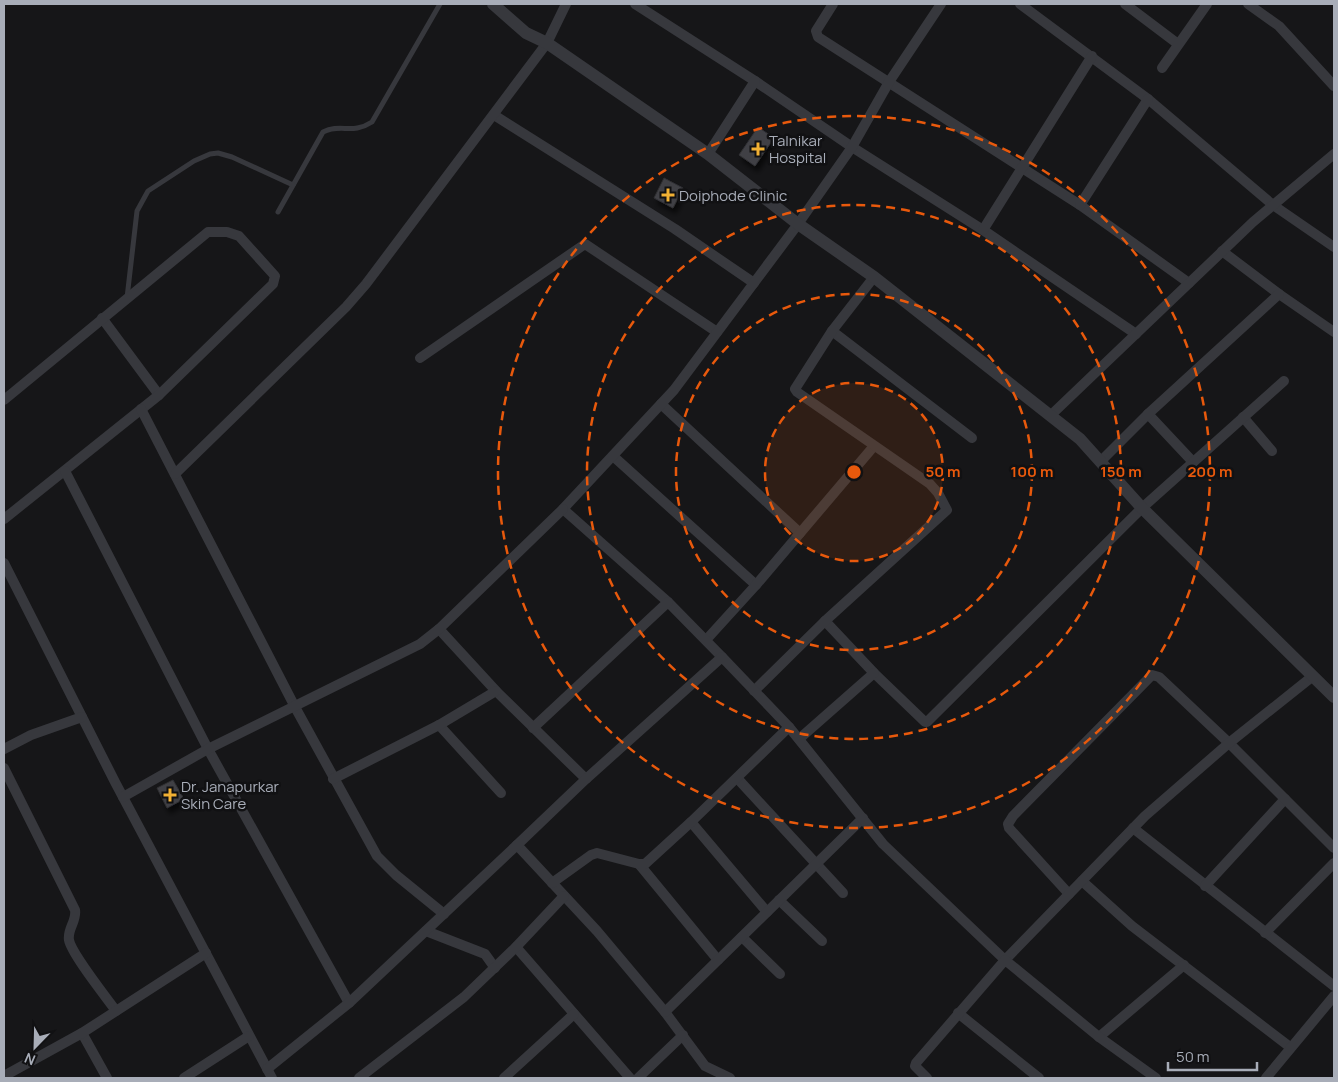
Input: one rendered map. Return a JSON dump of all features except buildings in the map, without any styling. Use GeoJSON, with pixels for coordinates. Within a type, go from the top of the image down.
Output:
{"type":"FeatureCollection","features":[{"type":"Feature","properties":{"kind":"street"},"geometry":{"type":"LineString","coordinates":[[493,4],[526,34],[547,44],[708,154],[798,224],[874,277],[1080,439],[1142,508],[1334,697]]}},
{"type":"Feature","properties":{"kind":"street"},"geometry":{"type":"LineString","coordinates":[[174,474],[346,308],[547,44],[566,4]]}},
{"type":"Feature","properties":{"kind":"street"},"geometry":{"type":"LineString","coordinates":[[635,4],[755,81],[852,147],[983,230],[1136,334]]}},
{"type":"Feature","properties":{"kind":"street"},"geometry":{"type":"LineString","coordinates":[[832,4],[816,32],[817,36],[1080,205],[1189,283]]}},
{"type":"Feature","properties":{"kind":"street"},"geometry":{"type":"LineString","coordinates":[[124,797],[208,750],[420,644],[439,629],[563,508],[674,390],[798,224],[852,147],[889,82],[941,4]]}},
{"type":"Feature","properties":{"kind":"street"},"geometry":{"type":"LineString","coordinates":[[1020,4],[1148,99],[1273,205],[1334,247]]}},
{"type":"Feature","properties":{"kind":"street"},"geometry":{"type":"LineString","coordinates":[[1125,4],[1178,44]]}},
{"type":"Feature","properties":{"kind":"street"},"geometry":{"type":"LineString","coordinates":[[1162,68],[1207,4]]}},
{"type":"Feature","properties":{"kind":"street"},"geometry":{"type":"LineString","coordinates":[[1248,4],[1279,26],[1334,86]]}},
{"type":"Feature","properties":{"kind":"street"},"geometry":{"type":"LineString","coordinates":[[983,230],[1092,56]]}},
{"type":"Feature","properties":{"kind":"street"},"geometry":{"type":"LineString","coordinates":[[708,154],[755,81]]}},
{"type":"Feature","properties":{"kind":"street"},"geometry":{"type":"LineString","coordinates":[[1080,205],[1148,99]]}},
{"type":"Feature","properties":{"kind":"street"},"geometry":{"type":"LineString","coordinates":[[494,115],[667,224],[754,283]]}},
{"type":"Feature","properties":{"kind":"street"},"geometry":{"type":"LineString","coordinates":[[1050,416],[1222,251],[1273,205],[1332,159]]}},
{"type":"Feature","properties":{"kind":"street"},"geometry":{"type":"LineString","coordinates":[[4,400],[204,234],[212,231],[228,232],[239,236],[275,276],[273,284],[159,394],[4,519]]}},
{"type":"Feature","properties":{"kind":"street"},"geometry":{"type":"LineString","coordinates":[[420,358],[585,244],[717,332]]}},
{"type":"Feature","properties":{"kind":"street"},"geometry":{"type":"LineString","coordinates":[[1222,251],[1334,332]]}},
{"type":"Feature","properties":{"kind":"street"},"geometry":{"type":"LineString","coordinates":[[754,690],[947,510],[938,493],[930,484],[795,389],[832,331],[874,277]]}},
{"type":"Feature","properties":{"kind":"street"},"geometry":{"type":"LineString","coordinates":[[1100,462],[1148,414],[1279,294]]}},
{"type":"Feature","properties":{"kind":"street"},"geometry":{"type":"LineString","coordinates":[[102,318],[159,394]]}},
{"type":"Feature","properties":{"kind":"street"},"geometry":{"type":"LineString","coordinates":[[832,331],[972,438]]}},
{"type":"Feature","properties":{"kind":"street"},"geometry":{"type":"LineString","coordinates":[[825,622],[874,673],[927,722],[1142,508],[1284,381]]}},
{"type":"Feature","properties":{"kind":"street"},"geometry":{"type":"LineString","coordinates":[[661,404],[800,532]]}},
{"type":"Feature","properties":{"kind":"street"},"geometry":{"type":"LineString","coordinates":[[141,409],[295,707],[382,862],[444,914]]}},
{"type":"Feature","properties":{"kind":"street"},"geometry":{"type":"LineString","coordinates":[[1148,414],[1193,462]]}},
{"type":"Feature","properties":{"kind":"street"},"geometry":{"type":"LineString","coordinates":[[1243,417],[1272,450]]}},
{"type":"Feature","properties":{"kind":"street"},"geometry":{"type":"LineString","coordinates":[[706,640],[756,585],[874,446]]}},
{"type":"Feature","properties":{"kind":"street"},"geometry":{"type":"LineString","coordinates":[[612,456],[756,585]]}},
{"type":"Feature","properties":{"kind":"street"},"geometry":{"type":"LineString","coordinates":[[65,471],[208,750],[349,1003]]}},
{"type":"Feature","properties":{"kind":"street"},"geometry":{"type":"LineString","coordinates":[[563,508],[668,602],[754,690],[789,727],[883,844],[1005,960],[1099,1037],[1155,1078]]}},
{"type":"Feature","properties":{"kind":"street"},"geometry":{"type":"LineString","coordinates":[[4,563],[82,717],[270,1074],[349,1003],[586,779],[722,658]]}},
{"type":"Feature","properties":{"kind":"street"},"geometry":{"type":"LineString","coordinates":[[532,728],[668,602]]}},
{"type":"Feature","properties":{"kind":"street"},"geometry":{"type":"LineString","coordinates":[[439,629],[496,692],[586,779]]}},
{"type":"Feature","properties":{"kind":"street"},"geometry":{"type":"LineString","coordinates":[[799,739],[874,673]]}},
{"type":"Feature","properties":{"kind":"street"},"geometry":{"type":"LineString","coordinates":[[1069,894],[1009,828],[1009,822],[1150,676],[1154,675],[1160,677],[1229,743],[1334,848]]}},
{"type":"Feature","properties":{"kind":"street"},"geometry":{"type":"LineString","coordinates":[[927,1078],[916,1069],[915,1064],[958,1012],[1005,960],[1133,828],[1229,743],[1313,676]]}},
{"type":"Feature","properties":{"kind":"street"},"geometry":{"type":"LineString","coordinates":[[334,779],[439,726],[496,692]]}},
{"type":"Feature","properties":{"kind":"street"},"geometry":{"type":"LineString","coordinates":[[4,749],[31,735],[82,717]]}},
{"type":"Feature","properties":{"kind":"street"},"geometry":{"type":"LineString","coordinates":[[439,726],[501,793]]}},
{"type":"Feature","properties":{"kind":"street"},"geometry":{"type":"LineString","coordinates":[[639,864],[646,862],[691,822],[789,727]]}},
{"type":"Feature","properties":{"kind":"street"},"geometry":{"type":"LineString","coordinates":[[4,768],[76,910],[69,934],[71,949],[116,1011]]}},
{"type":"Feature","properties":{"kind":"street"},"geometry":{"type":"LineString","coordinates":[[737,778],[843,893]]}},
{"type":"Feature","properties":{"kind":"street"},"geometry":{"type":"LineString","coordinates":[[1205,886],[1285,799]]}},
{"type":"Feature","properties":{"kind":"street"},"geometry":{"type":"LineString","coordinates":[[665,1012],[863,818]]}},
{"type":"Feature","properties":{"kind":"street"},"geometry":{"type":"LineString","coordinates":[[691,822],[767,912]]}},
{"type":"Feature","properties":{"kind":"street"},"geometry":{"type":"LineString","coordinates":[[1133,828],[1334,986]]}},
{"type":"Feature","properties":{"kind":"street"},"geometry":{"type":"LineString","coordinates":[[518,845],[597,932],[665,1012],[705,1066],[730,1078]]}},
{"type":"Feature","properties":{"kind":"street"},"geometry":{"type":"LineString","coordinates":[[552,883],[590,855],[597,853],[605,853],[639,864],[718,960]]}},
{"type":"Feature","properties":{"kind":"street"},"geometry":{"type":"LineString","coordinates":[[1265,932],[1334,863]]}},
{"type":"Feature","properties":{"kind":"street"},"geometry":{"type":"LineString","coordinates":[[1082,881],[1132,926],[1290,1047]]}},
{"type":"Feature","properties":{"kind":"street"},"geometry":{"type":"LineString","coordinates":[[359,1078],[374,1074],[464,997],[516,947],[564,896]]}},
{"type":"Feature","properties":{"kind":"street"},"geometry":{"type":"LineString","coordinates":[[779,900],[822,941]]}},
{"type":"Feature","properties":{"kind":"street"},"geometry":{"type":"LineString","coordinates":[[426,931],[485,954],[494,968]]}},
{"type":"Feature","properties":{"kind":"street"},"geometry":{"type":"LineString","coordinates":[[742,937],[780,974]]}},
{"type":"Feature","properties":{"kind":"street"},"geometry":{"type":"LineString","coordinates":[[516,947],[630,1078]]}},
{"type":"Feature","properties":{"kind":"street"},"geometry":{"type":"LineString","coordinates":[[4,1076],[82,1033],[206,953]]}},
{"type":"Feature","properties":{"kind":"street"},"geometry":{"type":"LineString","coordinates":[[1099,1037],[1184,965]]}},
{"type":"Feature","properties":{"kind":"street"},"geometry":{"type":"LineString","coordinates":[[1266,1078],[1334,996]]}},
{"type":"Feature","properties":{"kind":"street"},"geometry":{"type":"LineString","coordinates":[[958,1012],[1039,1078]]}},
{"type":"Feature","properties":{"kind":"street"},"geometry":{"type":"LineString","coordinates":[[505,1078],[574,1014]]}},
{"type":"Feature","properties":{"kind":"street"},"geometry":{"type":"LineString","coordinates":[[82,1033],[107,1078]]}},
{"type":"Feature","properties":{"kind":"street"},"geometry":{"type":"LineString","coordinates":[[184,1078],[249,1036]]}},
{"type":"Feature","properties":{"kind":"street"},"geometry":{"type":"LineString","coordinates":[[638,1078],[683,1036]]}},
{"type":"Feature","properties":{"kind":"street"},"geometry":{"type":"LineString","coordinates":[[702,1078],[705,1066]]}},
{"type":"Feature","properties":{"kind":"lane"},"geometry":{"type":"LineString","coordinates":[[278,212],[323,132],[335,128],[356,130],[372,122],[440,4]]}},
{"type":"Feature","properties":{"kind":"lane"},"geometry":{"type":"LineString","coordinates":[[127,298],[137,211],[148,192],[194,161],[210,154],[218,153],[232,157],[293,185]]}},
{"type":"Feature","properties":{"kind":"place","name":"Talnikar Hospital"},"geometry":{"type":"Point","coordinates":[758,149]}},
{"type":"Feature","properties":{"kind":"place","name":"Doiphode Clinic"},"geometry":{"type":"Point","coordinates":[668,195]}},
{"type":"Feature","properties":{"kind":"place","name":"Dr. Janapurkar Skin Care"},"geometry":{"type":"Point","coordinates":[170,795]}}]}
